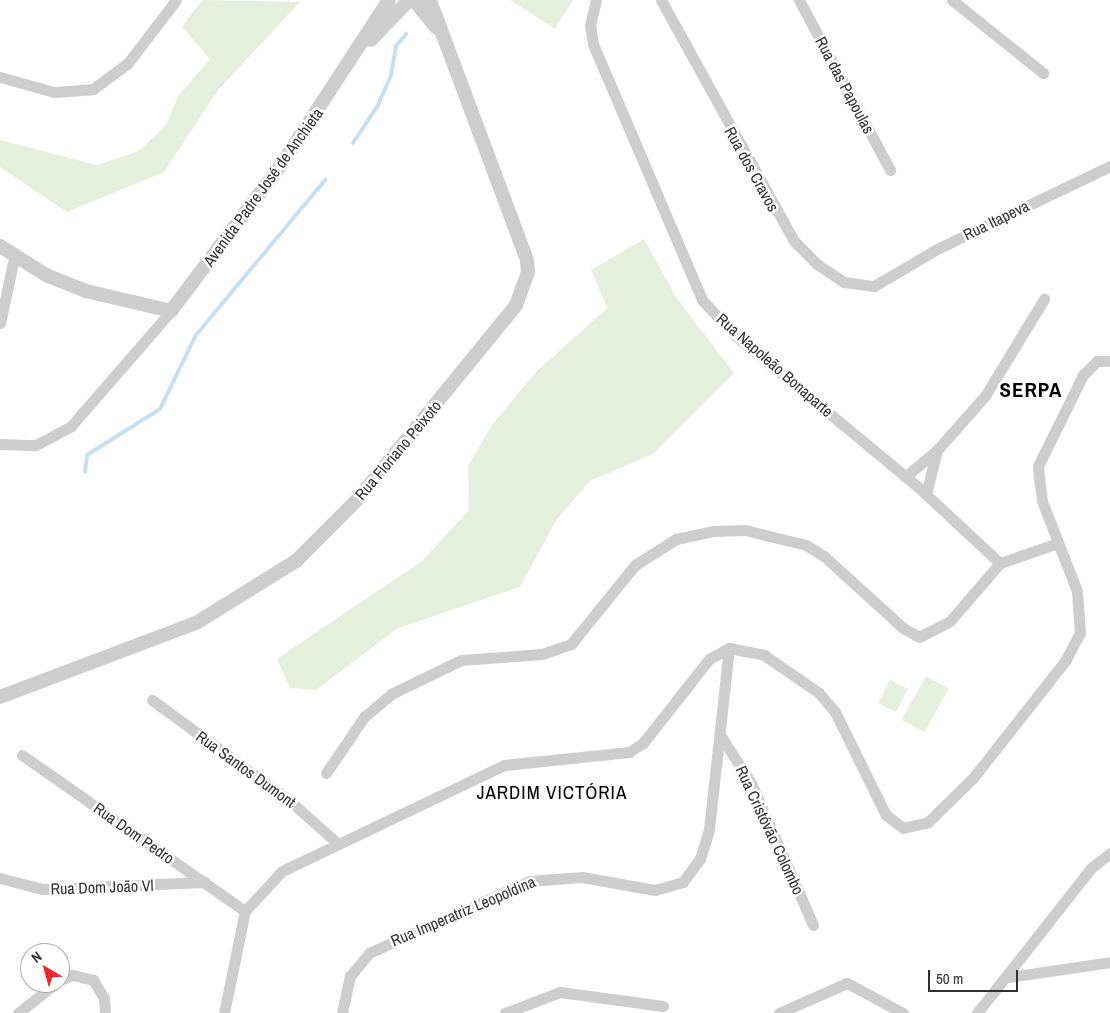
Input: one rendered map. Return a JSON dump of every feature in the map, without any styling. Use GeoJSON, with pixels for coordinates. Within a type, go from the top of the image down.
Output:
{"type":"FeatureCollection","features":[{"type":"Feature","properties":{"kind":"street"},"geometry":{"type":"LineString","coordinates":[[0,77],[54,92],[93,89],[128,63],[176,0]]}},
{"type":"Feature","properties":{"kind":"street"},"geometry":{"type":"LineString","coordinates":[[352,61],[389,0]]}},
{"type":"Feature","properties":{"kind":"street"},"geometry":{"type":"LineString","coordinates":[[352,61],[409,0]]}},
{"type":"Feature","properties":{"kind":"street"},"geometry":{"type":"LineString","coordinates":[[414,0],[440,32]]}},
{"type":"Feature","properties":{"kind":"street"},"geometry":{"type":"LineString","coordinates":[[430,0],[440,32]]}},
{"type":"Feature","properties":{"kind":"street","name":"Rua Napoleão Bonaparte"},"geometry":{"type":"LineString","coordinates":[[596,0],[590,25],[593,44],[693,286],[737,337],[926,494],[1000,563]]}},
{"type":"Feature","properties":{"kind":"street","name":"Rua dos Cravos"},"geometry":{"type":"LineString","coordinates":[[661,0],[794,241],[817,264],[844,282],[866,287],[885,280]]}},
{"type":"Feature","properties":{"kind":"street","name":"Rua das Papoulas"},"geometry":{"type":"LineString","coordinates":[[799,0],[890,170]]}},
{"type":"Feature","properties":{"kind":"street"},"geometry":{"type":"LineString","coordinates":[[952,0],[1043,73]]}},
{"type":"Feature","properties":{"kind":"street","name":"Rua Floriano Peixoto"},"geometry":{"type":"LineString","coordinates":[[0,697],[196,623],[296,561],[358,499],[516,305],[528,272],[527,260],[440,32]]}},
{"type":"Feature","properties":{"kind":"street","name":"Avenida Padre José de Anchieta"},"geometry":{"type":"LineString","coordinates":[[171,311],[239,224],[352,61]]}},
{"type":"Feature","properties":{"kind":"street","name":"Rua Itapeva"},"geometry":{"type":"LineString","coordinates":[[885,280],[936,249],[1110,166]]}},
{"type":"Feature","properties":{"kind":"street"},"geometry":{"type":"LineString","coordinates":[[0,246],[14,258],[86,292],[171,311],[70,426],[36,445],[0,444]]}},
{"type":"Feature","properties":{"kind":"street"},"geometry":{"type":"LineString","coordinates":[[0,323],[14,258]]}},
{"type":"Feature","properties":{"kind":"street"},"geometry":{"type":"LineString","coordinates":[[905,477],[937,450],[989,390],[1044,299]]}},
{"type":"Feature","properties":{"kind":"street"},"geometry":{"type":"LineString","coordinates":[[224,1013],[245,911],[282,871],[336,842],[504,765],[629,752],[643,743],[709,659],[729,648],[764,655],[819,693],[835,712],[886,814],[903,828],[916,827],[941,812],[973,778],[1076,643],[1082,618],[1077,591],[1042,501],[1038,466],[1083,376],[1097,361],[1110,361]]}},
{"type":"Feature","properties":{"kind":"street"},"geometry":{"type":"LineString","coordinates":[[926,494],[937,450]]}},
{"type":"Feature","properties":{"kind":"street"},"geometry":{"type":"LineString","coordinates":[[326,773],[364,717],[391,694],[461,660],[542,654],[571,644],[634,565],[676,540],[713,531],[745,530],[806,545],[825,556],[903,628],[919,637],[950,622],[1000,563],[1058,543]]}},
{"type":"Feature","properties":{"kind":"street"},"geometry":{"type":"LineString","coordinates":[[722,738],[729,648]]}},
{"type":"Feature","properties":{"kind":"street","name":"Rua Santos Dumont"},"geometry":{"type":"LineString","coordinates":[[152,700],[290,801],[336,842]]}},
{"type":"Feature","properties":{"kind":"street","name":"Rua Cristóvão Colombo"},"geometry":{"type":"LineString","coordinates":[[722,738],[750,783],[813,925]]}},
{"type":"Feature","properties":{"kind":"street","name":"Rua Imperatriz Leopoldina"},"geometry":{"type":"LineString","coordinates":[[342,1013],[350,976],[369,953],[529,881],[582,877],[656,890],[683,882],[700,859],[709,829],[722,738]]}},
{"type":"Feature","properties":{"kind":"street","name":"Rua Dom Pedro"},"geometry":{"type":"LineString","coordinates":[[22,755],[245,911]]}},
{"type":"Feature","properties":{"kind":"street"},"geometry":{"type":"LineString","coordinates":[[978,1013],[1009,977],[1091,868],[1110,853]]}},
{"type":"Feature","properties":{"kind":"street","name":"Rua Dom João Vl"},"geometry":{"type":"LineString","coordinates":[[0,878],[42,889],[205,882]]}},
{"type":"Feature","properties":{"kind":"street"},"geometry":{"type":"LineString","coordinates":[[1009,977],[1110,962]]}},
{"type":"Feature","properties":{"kind":"street"},"geometry":{"type":"LineString","coordinates":[[70,976],[93,980],[104,998],[105,1013]]}},
{"type":"Feature","properties":{"kind":"street"},"geometry":{"type":"LineString","coordinates":[[779,1013],[847,983],[903,1013]]}},
{"type":"Feature","properties":{"kind":"street"},"geometry":{"type":"LineString","coordinates":[[505,1013],[560,992],[662,1006]]}},
{"type":"Feature","properties":{"kind":"street"},"geometry":{"type":"LineString","coordinates":[[18,1013],[43,993]]}},
{"type":"Feature","properties":{"kind":"green space"},"geometry":{"type":"Polygon","coordinates":[[[202,0],[300,2],[219,89],[164,172],[67,212],[0,167],[0,140],[97,165],[139,151],[166,125],[179,95],[210,59],[182,27],[202,0]]]}},
{"type":"Feature","properties":{"kind":"green space"},"geometry":{"type":"Polygon","coordinates":[[[510,0],[573,0],[555,29],[510,0]]]}},
{"type":"Feature","properties":{"kind":"green space"},"geometry":{"type":"Polygon","coordinates":[[[644,239],[676,297],[734,373],[653,454],[590,481],[557,519],[520,587],[398,628],[316,690],[290,688],[277,659],[422,561],[469,510],[468,466],[492,425],[536,372],[607,308],[591,270],[644,239]]]}},
{"type":"Feature","properties":{"kind":"green space"},"geometry":{"type":"Polygon","coordinates":[[[926,676],[949,689],[924,732],[902,720],[926,676]]]}},
{"type":"Feature","properties":{"kind":"green space"},"geometry":{"type":"Polygon","coordinates":[[[890,680],[908,689],[896,712],[878,703],[890,680]]]}},
{"type":"Feature","properties":{"kind":"waterway"},"geometry":{"type":"LineString","coordinates":[[353,143],[377,107],[391,75],[396,46],[406,34]]}},
{"type":"Feature","properties":{"kind":"waterway"},"geometry":{"type":"LineString","coordinates":[[85,472],[87,455],[160,409],[196,335],[325,180]]}},
{"type":"Feature","properties":{"kind":"district","name":"SERPA"},"geometry":{"type":"Point","coordinates":[1031,390]}},
{"type":"Feature","properties":{"kind":"district","name":"JARDIM VICTÓRIA"},"geometry":{"type":"Point","coordinates":[552,793]}}]}
